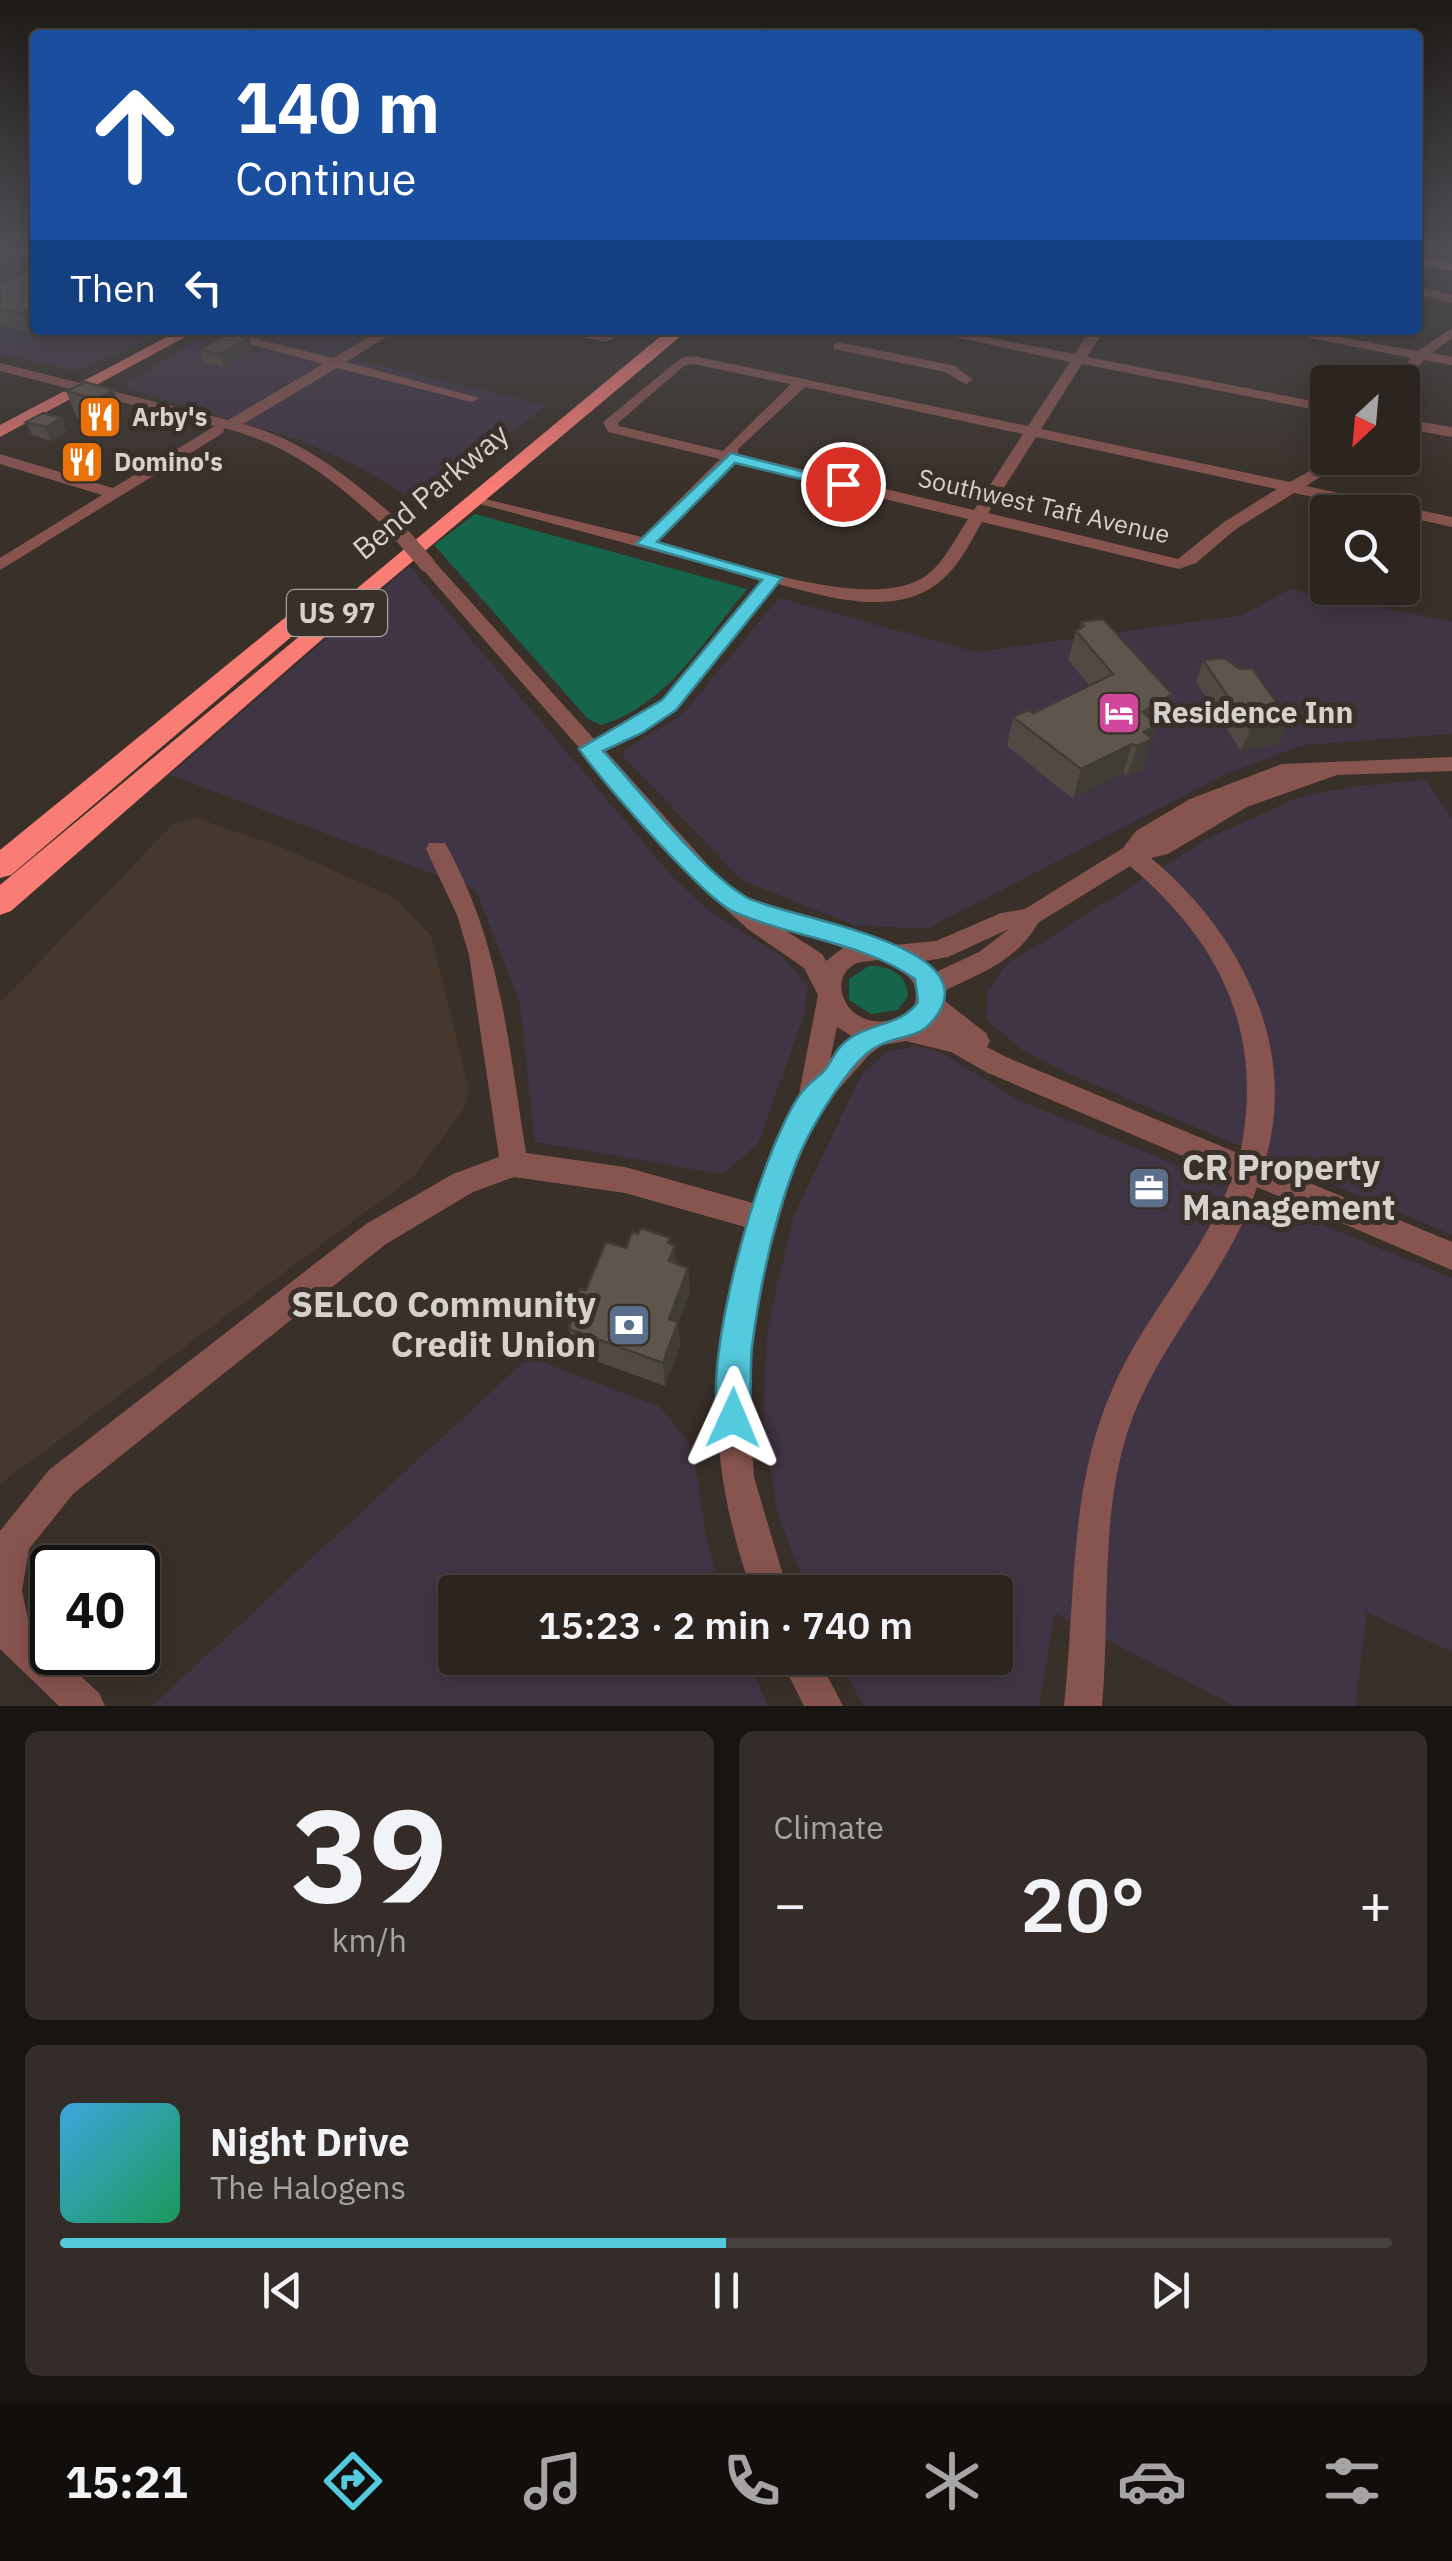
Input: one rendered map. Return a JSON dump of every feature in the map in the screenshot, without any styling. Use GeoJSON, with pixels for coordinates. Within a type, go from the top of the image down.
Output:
{"type":"FeatureCollection","features":[{"type":"Feature","properties":{"kind":"highway","name":"Bend Parkway"},"geometry":{"type":"LineString","coordinates":[[0,867],[307,611],[650,335]]}},
{"type":"Feature","properties":{"kind":"highway","name":"Bend Parkway"},"geometry":{"type":"LineString","coordinates":[[0,903],[475,498],[673,335]]}},
{"type":"Feature","properties":{"kind":"main road"},"geometry":{"type":"LineString","coordinates":[[0,432],[181,335]]}},
{"type":"Feature","properties":{"kind":"street"},"geometry":{"type":"LineString","coordinates":[[1413,365],[1452,332]]}},
{"type":"Feature","properties":{"kind":"street"},"geometry":{"type":"LineString","coordinates":[[225,335],[472,398]]}},
{"type":"Feature","properties":{"kind":"street"},"geometry":{"type":"LineString","coordinates":[[0,566],[113,493],[382,335]]}},
{"type":"Feature","properties":{"kind":"street"},"geometry":{"type":"LineString","coordinates":[[588,335],[612,335]]}},
{"type":"Feature","properties":{"kind":"street"},"geometry":{"type":"LineString","coordinates":[[851,335],[839,346],[950,368],[966,380]]}},
{"type":"Feature","properties":{"kind":"street"},"geometry":{"type":"LineString","coordinates":[[954,335],[1310,405]]}},
{"type":"Feature","properties":{"kind":"street"},"geometry":{"type":"LineString","coordinates":[[475,498],[847,595],[901,594],[940,574],[1035,433],[1094,335]]}},
{"type":"Feature","properties":{"kind":"street"},"geometry":{"type":"LineString","coordinates":[[1306,335],[1452,361]]}},
{"type":"Feature","properties":{"kind":"street","name":"Southwest Taft Avenue"},"geometry":{"type":"LineString","coordinates":[[802,382],[694,360],[681,362],[610,422],[613,428],[731,458],[1178,564],[1190,561],[1214,536],[1294,488]]}},
{"type":"Feature","properties":{"kind":"street"},"geometry":{"type":"LineString","coordinates":[[0,367],[295,448],[356,488],[710,882],[740,904],[757,924],[813,961],[848,1024],[957,1043],[996,1065],[1021,1072],[1452,1256]]}},
{"type":"Feature","properties":{"kind":"street"},"geometry":{"type":"LineString","coordinates":[[645,544],[731,458],[730,448],[802,382],[1452,522]]}},
{"type":"Feature","properties":{"kind":"street"},"geometry":{"type":"LineString","coordinates":[[1420,426],[1452,432]]}},
{"type":"Feature","properties":{"kind":"street"},"geometry":{"type":"LineString","coordinates":[[0,459],[113,493]]}},
{"type":"Feature","properties":{"kind":"street"},"geometry":{"type":"LineString","coordinates":[[1294,488],[1315,475]]}},
{"type":"Feature","properties":{"kind":"street"},"geometry":{"type":"LineString","coordinates":[[590,749],[635,728],[669,705],[773,578]]}},
{"type":"Feature","properties":{"kind":"street"},"geometry":{"type":"LineString","coordinates":[[763,1575],[750,1541],[734,1457],[732,1379],[745,1285],[781,1165],[810,1101],[812,1066],[827,1022],[827,991],[839,962],[865,951],[938,950],[1009,919],[1030,916],[1131,854],[1160,848],[1239,802],[1329,770],[1446,759],[1452,784]]}},
{"type":"Feature","properties":{"kind":"street"},"geometry":{"type":"LineString","coordinates":[[437,849],[470,915],[481,955],[514,1164]]}},
{"type":"Feature","properties":{"kind":"street"},"geometry":{"type":"LineString","coordinates":[[1083,1706],[1098,1504],[1113,1428],[1140,1366],[1238,1201],[1248,1172],[1263,1093],[1260,1048],[1228,957],[1196,912],[1165,880],[1131,854]]}},
{"type":"Feature","properties":{"kind":"street"},"geometry":{"type":"LineString","coordinates":[[740,904],[766,909],[807,928],[888,952],[924,972],[931,995],[961,1032],[1021,1072]]}},
{"type":"Feature","properties":{"kind":"street"},"geometry":{"type":"LineString","coordinates":[[810,1101],[866,1039],[894,1032],[926,1014],[931,995],[1022,934],[1030,916]]}},
{"type":"Feature","properties":{"kind":"street"},"geometry":{"type":"LineString","coordinates":[[86,1706],[14,1639],[4,1591],[12,1541],[61,1482],[376,1234],[464,1182],[514,1164],[625,1180],[764,1218]]}},
{"type":"Feature","properties":{"kind":"street"},"geometry":{"type":"LineString","coordinates":[[807,1675],[824,1706]]}},
{"type":"Feature","properties":{"kind":"shaded area"},"geometry":{"type":"Polygon","coordinates":[[[0,332],[159,335],[78,371],[0,354],[0,332]]]}},
{"type":"Feature","properties":{"kind":"shaded area"},"geometry":{"type":"Polygon","coordinates":[[[207,335],[390,335],[353,359],[546,405],[421,505],[363,469],[303,441],[129,389],[124,384],[207,335]]]}},
{"type":"Feature","properties":{"kind":"shaded area"},"geometry":{"type":"Polygon","coordinates":[[[409,566],[675,880],[711,912],[782,957],[807,984],[805,1012],[758,1144],[722,1174],[535,1142],[520,1003],[476,890],[170,775],[409,566]]]}},
{"type":"Feature","properties":{"kind":"shaded area"},"geometry":{"type":"Polygon","coordinates":[[[1290,589],[1310,593],[1310,605],[1369,605],[1452,622],[1452,734],[1304,745],[1228,773],[926,929],[854,925],[743,881],[624,758],[624,750],[682,715],[779,598],[976,652],[1243,615],[1290,589]]]}},
{"type":"Feature","properties":{"kind":"shaded area"},"geometry":{"type":"Polygon","coordinates":[[[1426,780],[1452,818],[1452,1235],[1069,1074],[1022,1050],[986,1019],[987,992],[1006,965],[1207,839],[1299,797],[1356,786],[1426,780]]]}},
{"type":"Feature","properties":{"kind":"shaded area"},"geometry":{"type":"Polygon","coordinates":[[[196,818],[281,847],[395,898],[431,936],[469,1090],[463,1110],[414,1176],[0,1484],[0,1002],[174,824],[196,818]]]}},
{"type":"Feature","properties":{"kind":"shaded area"},"geometry":{"type":"Polygon","coordinates":[[[916,1046],[942,1053],[1016,1099],[1452,1278],[1452,1652],[1367,1612],[1355,1706],[1235,1706],[1055,1613],[1039,1706],[864,1706],[846,1675],[1013,1675],[1013,1575],[801,1575],[777,1511],[763,1421],[768,1326],[794,1215],[862,1074],[886,1052],[916,1046]]]}},
{"type":"Feature","properties":{"kind":"shaded area"},"geometry":{"type":"Polygon","coordinates":[[[529,1357],[660,1407],[693,1448],[706,1538],[717,1575],[438,1575],[438,1675],[754,1675],[768,1706],[152,1706],[529,1357]]]}},
{"type":"Feature","properties":{"kind":"green space"},"geometry":{"type":"Polygon","coordinates":[[[475,514],[747,589],[665,687],[646,703],[601,725],[588,719],[434,545],[475,514]]]}},
{"type":"Feature","properties":{"kind":"green space"},"geometry":{"type":"Polygon","coordinates":[[[869,966],[890,969],[904,982],[908,996],[898,1010],[871,1014],[849,1000],[849,979],[869,966]]]}},
{"type":"Feature","properties":{"kind":"building"},"geometry":{"type":"Polygon","coordinates":[[[224,335],[249,338],[220,354],[199,349],[224,335]]]}},
{"type":"Feature","properties":{"kind":"building"},"geometry":{"type":"Polygon","coordinates":[[[85,382],[114,390],[96,399],[66,391],[85,382]]]}},
{"type":"Feature","properties":{"kind":"building"},"geometry":{"type":"Polygon","coordinates":[[[43,413],[62,418],[45,427],[26,422],[43,413]]]}},
{"type":"Feature","properties":{"kind":"building"},"geometry":{"type":"Polygon","coordinates":[[[1103,619],[1172,694],[1143,712],[1157,725],[1144,732],[1153,739],[1137,746],[1132,744],[1081,769],[1013,717],[1028,710],[1033,713],[1113,674],[1076,631],[1084,626],[1081,622],[1103,619]]]}},
{"type":"Feature","properties":{"kind":"building"},"geometry":{"type":"Polygon","coordinates":[[[1224,658],[1240,669],[1252,668],[1290,721],[1250,729],[1203,660],[1224,658]]]}},
{"type":"Feature","properties":{"kind":"building","name":"SELCO Community Credit Union"},"geometry":{"type":"Polygon","coordinates":[[[641,1228],[670,1238],[668,1243],[675,1246],[669,1261],[688,1268],[669,1319],[678,1322],[663,1363],[569,1329],[580,1289],[586,1290],[606,1242],[626,1248],[632,1232],[638,1234],[641,1228]]]}},
{"type":"Feature","properties":{"kind":"place","name":"Arby's"},"geometry":{"type":"Point","coordinates":[100,417]}},
{"type":"Feature","properties":{"kind":"place","name":"Domino's"},"geometry":{"type":"Point","coordinates":[82,462]}},
{"type":"Feature","properties":{"kind":"place","name":"Residence Inn"},"geometry":{"type":"Point","coordinates":[1119,713]}},
{"type":"Feature","properties":{"kind":"place","name":"CR Property Management"},"geometry":{"type":"Point","coordinates":[1149,1188]}},
{"type":"Feature","properties":{"kind":"place","name":"SELCO Community Credit Union"},"geometry":{"type":"Point","coordinates":[629,1325]}},
{"type":"Feature","properties":{"kind":"route"},"geometry":{"type":"LineString","coordinates":[[733,1418],[732,1379],[745,1285],[781,1165],[810,1101],[866,1039],[917,1024],[926,1014],[932,995],[924,972],[897,954],[807,928],[766,909],[740,904],[710,882],[590,749],[635,728],[669,705],[773,578],[645,544],[731,458],[843,484]]}}]}
